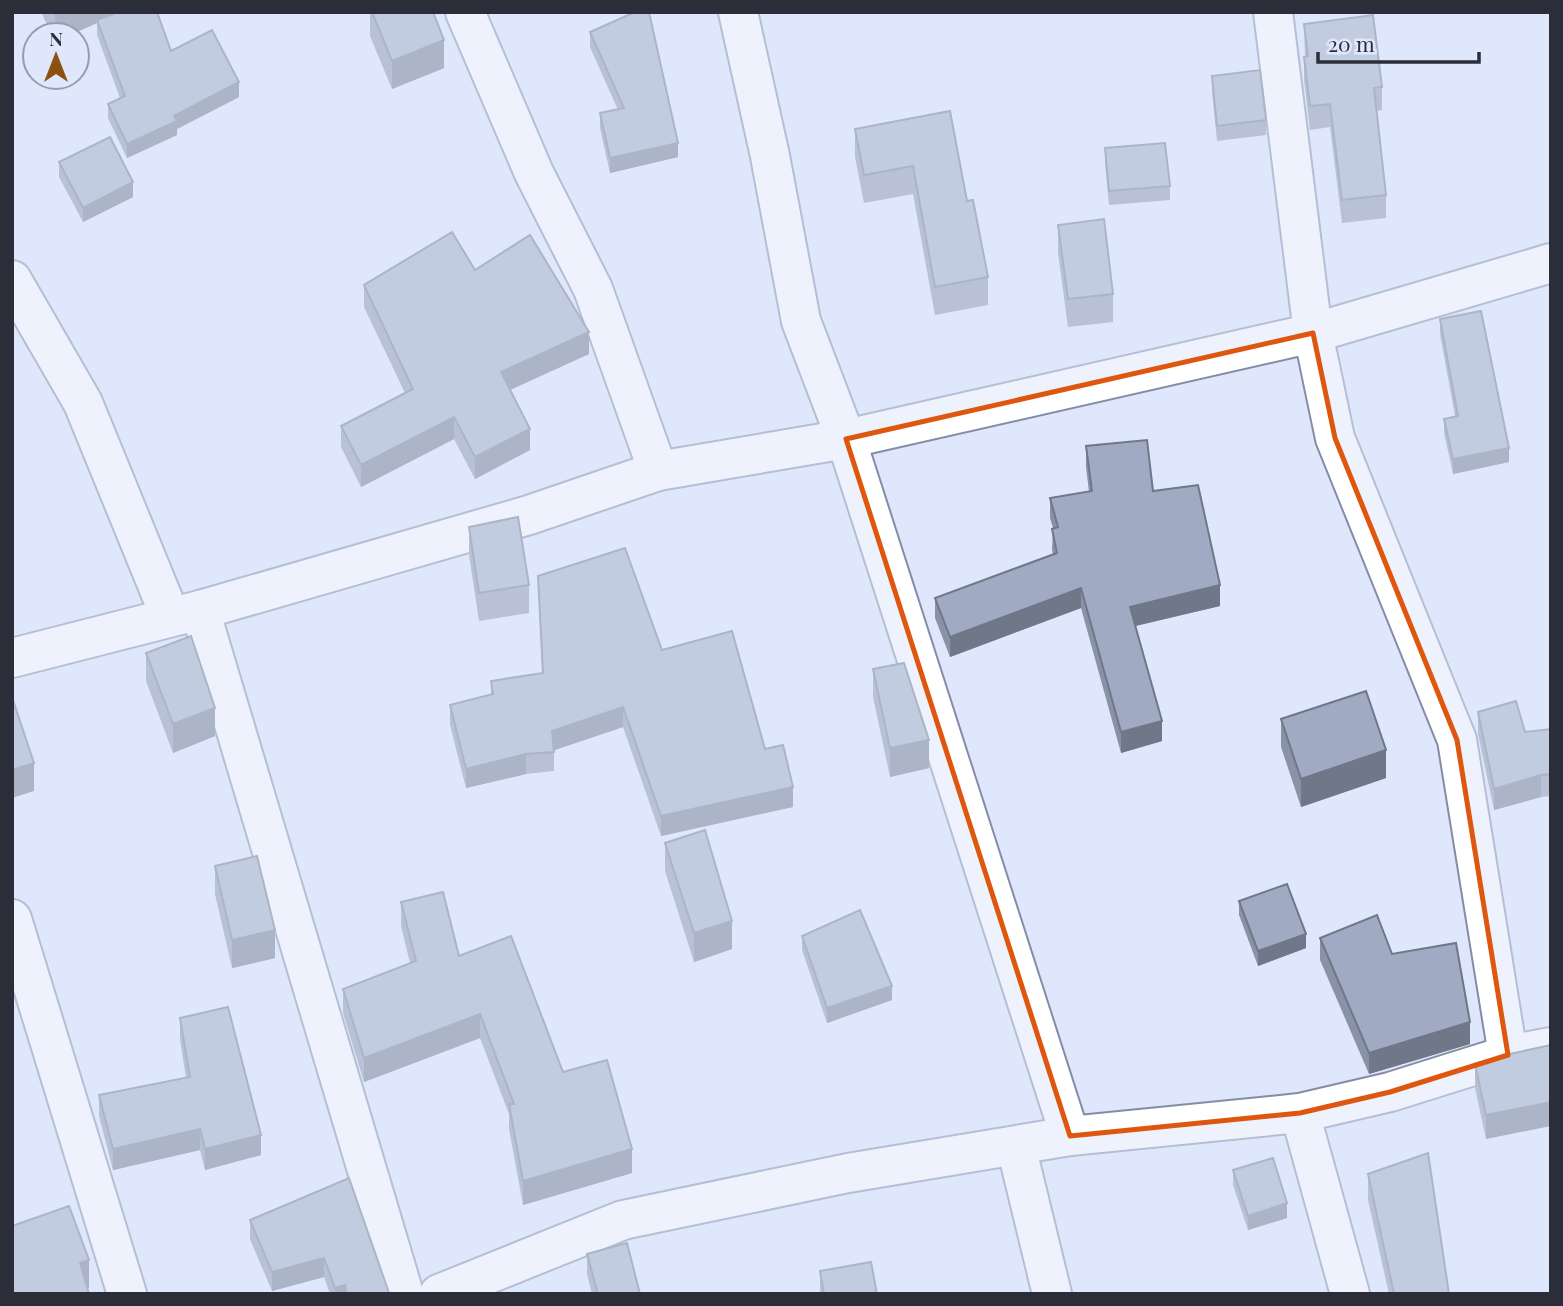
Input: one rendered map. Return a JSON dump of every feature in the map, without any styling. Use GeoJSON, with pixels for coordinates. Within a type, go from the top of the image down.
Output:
{"type":"FeatureCollection","features":[{"type":"Feature","properties":{"kind":"street"},"geometry":{"type":"LineString","coordinates":[[465,12],[534,173],[593,289],[657,471]]}},
{"type":"Feature","properties":{"kind":"street"},"geometry":{"type":"LineString","coordinates":[[738,12],[770,156],[801,321],[846,439],[1070,1136]]}},
{"type":"Feature","properties":{"kind":"street"},"geometry":{"type":"LineString","coordinates":[[1273,12],[1314,333],[1335,438],[1457,740],[1508,1055]]}},
{"type":"Feature","properties":{"kind":"street"},"geometry":{"type":"LineString","coordinates":[[12,658],[185,613],[530,515],[657,471],[846,439],[1314,333],[1551,263]]}},
{"type":"Feature","properties":{"kind":"street"},"geometry":{"type":"LineString","coordinates":[[12,280],[83,403],[185,613],[404,1294]]}},
{"type":"Feature","properties":{"kind":"street"},"geometry":{"type":"LineString","coordinates":[[12,919],[127,1294]]}},
{"type":"Feature","properties":{"kind":"street"},"geometry":{"type":"LineString","coordinates":[[439,1294],[623,1220],[848,1173],[1070,1136],[1300,1113],[1390,1092],[1508,1055],[1551,1047]]}},
{"type":"Feature","properties":{"kind":"street"},"geometry":{"type":"LineString","coordinates":[[1300,1113],[1350,1294]]}},
{"type":"Feature","properties":{"kind":"street"},"geometry":{"type":"LineString","coordinates":[[1016,1146],[1052,1294]]}},
{"type":"Feature","properties":{"kind":"highlighted area"},"geometry":{"type":"Polygon","coordinates":[[[1313,333],[1335,438],[1457,740],[1508,1055],[1390,1092],[1300,1113],[1070,1136],[846,439],[1313,333]]]}},
{"type":"Feature","properties":{"kind":"building"},"geometry":{"type":"Polygon","coordinates":[[[118,12],[157,12],[171,51],[212,30],[239,82],[174,116],[177,121],[127,144],[108,104],[125,96],[97,20],[118,12]]]}},
{"type":"Feature","properties":{"kind":"building"},"geometry":{"type":"Polygon","coordinates":[[[372,12],[433,12],[444,40],[392,61],[372,12]]]}},
{"type":"Feature","properties":{"kind":"building"},"geometry":{"type":"Polygon","coordinates":[[[635,12],[649,12],[678,143],[610,158],[600,113],[624,108],[590,32],[635,12]]]}},
{"type":"Feature","properties":{"kind":"building"},"geometry":{"type":"Polygon","coordinates":[[[1373,15],[1382,87],[1374,88],[1386,195],[1342,200],[1330,104],[1310,106],[1304,57],[1308,56],[1304,24],[1373,15]]]}},
{"type":"Feature","properties":{"kind":"building"},"geometry":{"type":"Polygon","coordinates":[[[1260,70],[1266,120],[1217,126],[1212,76],[1260,70]]]}},
{"type":"Feature","properties":{"kind":"building"},"geometry":{"type":"Polygon","coordinates":[[[950,111],[967,201],[973,200],[988,277],[935,287],[913,166],[864,175],[855,129],[950,111]]]}},
{"type":"Feature","properties":{"kind":"building"},"geometry":{"type":"Polygon","coordinates":[[[110,137],[133,182],[83,208],[59,162],[110,137]]]}},
{"type":"Feature","properties":{"kind":"building"},"geometry":{"type":"Polygon","coordinates":[[[1165,143],[1170,186],[1109,191],[1105,148],[1165,143]]]}},
{"type":"Feature","properties":{"kind":"building"},"geometry":{"type":"Polygon","coordinates":[[[1104,219],[1113,294],[1068,299],[1058,225],[1104,219]]]}},
{"type":"Feature","properties":{"kind":"building"},"geometry":{"type":"Polygon","coordinates":[[[452,232],[475,270],[530,235],[589,332],[501,372],[530,429],[475,457],[454,417],[361,465],[341,426],[413,389],[364,285],[452,232]]]}},
{"type":"Feature","properties":{"kind":"building"},"geometry":{"type":"Polygon","coordinates":[[[1481,311],[1509,448],[1453,459],[1444,419],[1458,416],[1440,319],[1481,311]]]}},
{"type":"Feature","properties":{"kind":"building"},"geometry":{"type":"Polygon","coordinates":[[[1147,440],[1153,491],[1198,485],[1220,585],[1130,607],[1162,721],[1121,732],[1081,588],[950,637],[935,598],[1057,553],[1052,529],[1058,527],[1050,498],[1092,491],[1086,446],[1147,440]]]}},
{"type":"Feature","properties":{"kind":"building"},"geometry":{"type":"Polygon","coordinates":[[[518,517],[529,585],[479,593],[469,527],[518,517]]]}},
{"type":"Feature","properties":{"kind":"building"},"geometry":{"type":"Polygon","coordinates":[[[625,548],[662,650],[732,631],[765,749],[783,745],[793,787],[661,816],[623,707],[552,731],[554,752],[526,754],[466,769],[450,705],[493,694],[491,681],[543,673],[538,576],[625,548]]]}},
{"type":"Feature","properties":{"kind":"building"},"geometry":{"type":"Polygon","coordinates":[[[191,636],[215,708],[173,724],[146,653],[191,636]]]}},
{"type":"Feature","properties":{"kind":"building"},"geometry":{"type":"Polygon","coordinates":[[[904,663],[929,740],[890,748],[873,669],[904,663]]]}},
{"type":"Feature","properties":{"kind":"building"},"geometry":{"type":"Polygon","coordinates":[[[1366,691],[1386,750],[1301,779],[1281,719],[1366,691]]]}},
{"type":"Feature","properties":{"kind":"building"},"geometry":{"type":"Polygon","coordinates":[[[12,697],[34,763],[12,770],[12,697]]]}},
{"type":"Feature","properties":{"kind":"building"},"geometry":{"type":"Polygon","coordinates":[[[1516,701],[1525,732],[1551,729],[1551,774],[1494,789],[1478,712],[1516,701]]]}},
{"type":"Feature","properties":{"kind":"building"},"geometry":{"type":"Polygon","coordinates":[[[705,830],[732,921],[694,933],[665,843],[705,830]]]}},
{"type":"Feature","properties":{"kind":"building"},"geometry":{"type":"Polygon","coordinates":[[[257,856],[275,930],[232,940],[215,866],[257,856]]]}},
{"type":"Feature","properties":{"kind":"building"},"geometry":{"type":"Polygon","coordinates":[[[1287,884],[1306,934],[1258,951],[1239,901],[1287,884]]]}},
{"type":"Feature","properties":{"kind":"building"},"geometry":{"type":"Polygon","coordinates":[[[443,892],[459,956],[511,936],[563,1072],[607,1060],[632,1149],[523,1181],[509,1104],[514,1104],[480,1014],[364,1058],[343,989],[416,961],[401,902],[443,892]]]}},
{"type":"Feature","properties":{"kind":"building"},"geometry":{"type":"Polygon","coordinates":[[[860,910],[892,986],[827,1008],[802,936],[860,910]]]}},
{"type":"Feature","properties":{"kind":"building"},"geometry":{"type":"Polygon","coordinates":[[[1377,915],[1392,954],[1456,943],[1470,1022],[1369,1053],[1320,938],[1377,915]]]}},
{"type":"Feature","properties":{"kind":"building"},"geometry":{"type":"Polygon","coordinates":[[[228,1007],[261,1135],[205,1149],[200,1129],[113,1149],[99,1095],[190,1077],[180,1018],[228,1007]]]}},
{"type":"Feature","properties":{"kind":"building"},"geometry":{"type":"Polygon","coordinates":[[[1551,1045],[1551,1102],[1486,1115],[1475,1064],[1551,1045]]]}},
{"type":"Feature","properties":{"kind":"building"},"geometry":{"type":"Polygon","coordinates":[[[1428,1153],[1449,1294],[1394,1294],[1368,1174],[1428,1153]]]}},
{"type":"Feature","properties":{"kind":"building"},"geometry":{"type":"Polygon","coordinates":[[[1273,1158],[1287,1203],[1248,1216],[1233,1170],[1273,1158]]]}},
{"type":"Feature","properties":{"kind":"building"},"geometry":{"type":"Polygon","coordinates":[[[349,1178],[389,1294],[347,1294],[345,1285],[335,1288],[324,1258],[272,1272],[250,1220],[349,1178]]]}},
{"type":"Feature","properties":{"kind":"building"},"geometry":{"type":"Polygon","coordinates":[[[69,1206],[89,1260],[80,1263],[89,1294],[12,1294],[12,1226],[69,1206]]]}},
{"type":"Feature","properties":{"kind":"building"},"geometry":{"type":"Polygon","coordinates":[[[627,1243],[640,1294],[598,1294],[587,1254],[627,1243]]]}},
{"type":"Feature","properties":{"kind":"building"},"geometry":{"type":"Polygon","coordinates":[[[871,1262],[877,1294],[824,1294],[820,1271],[871,1262]]]}}]}
